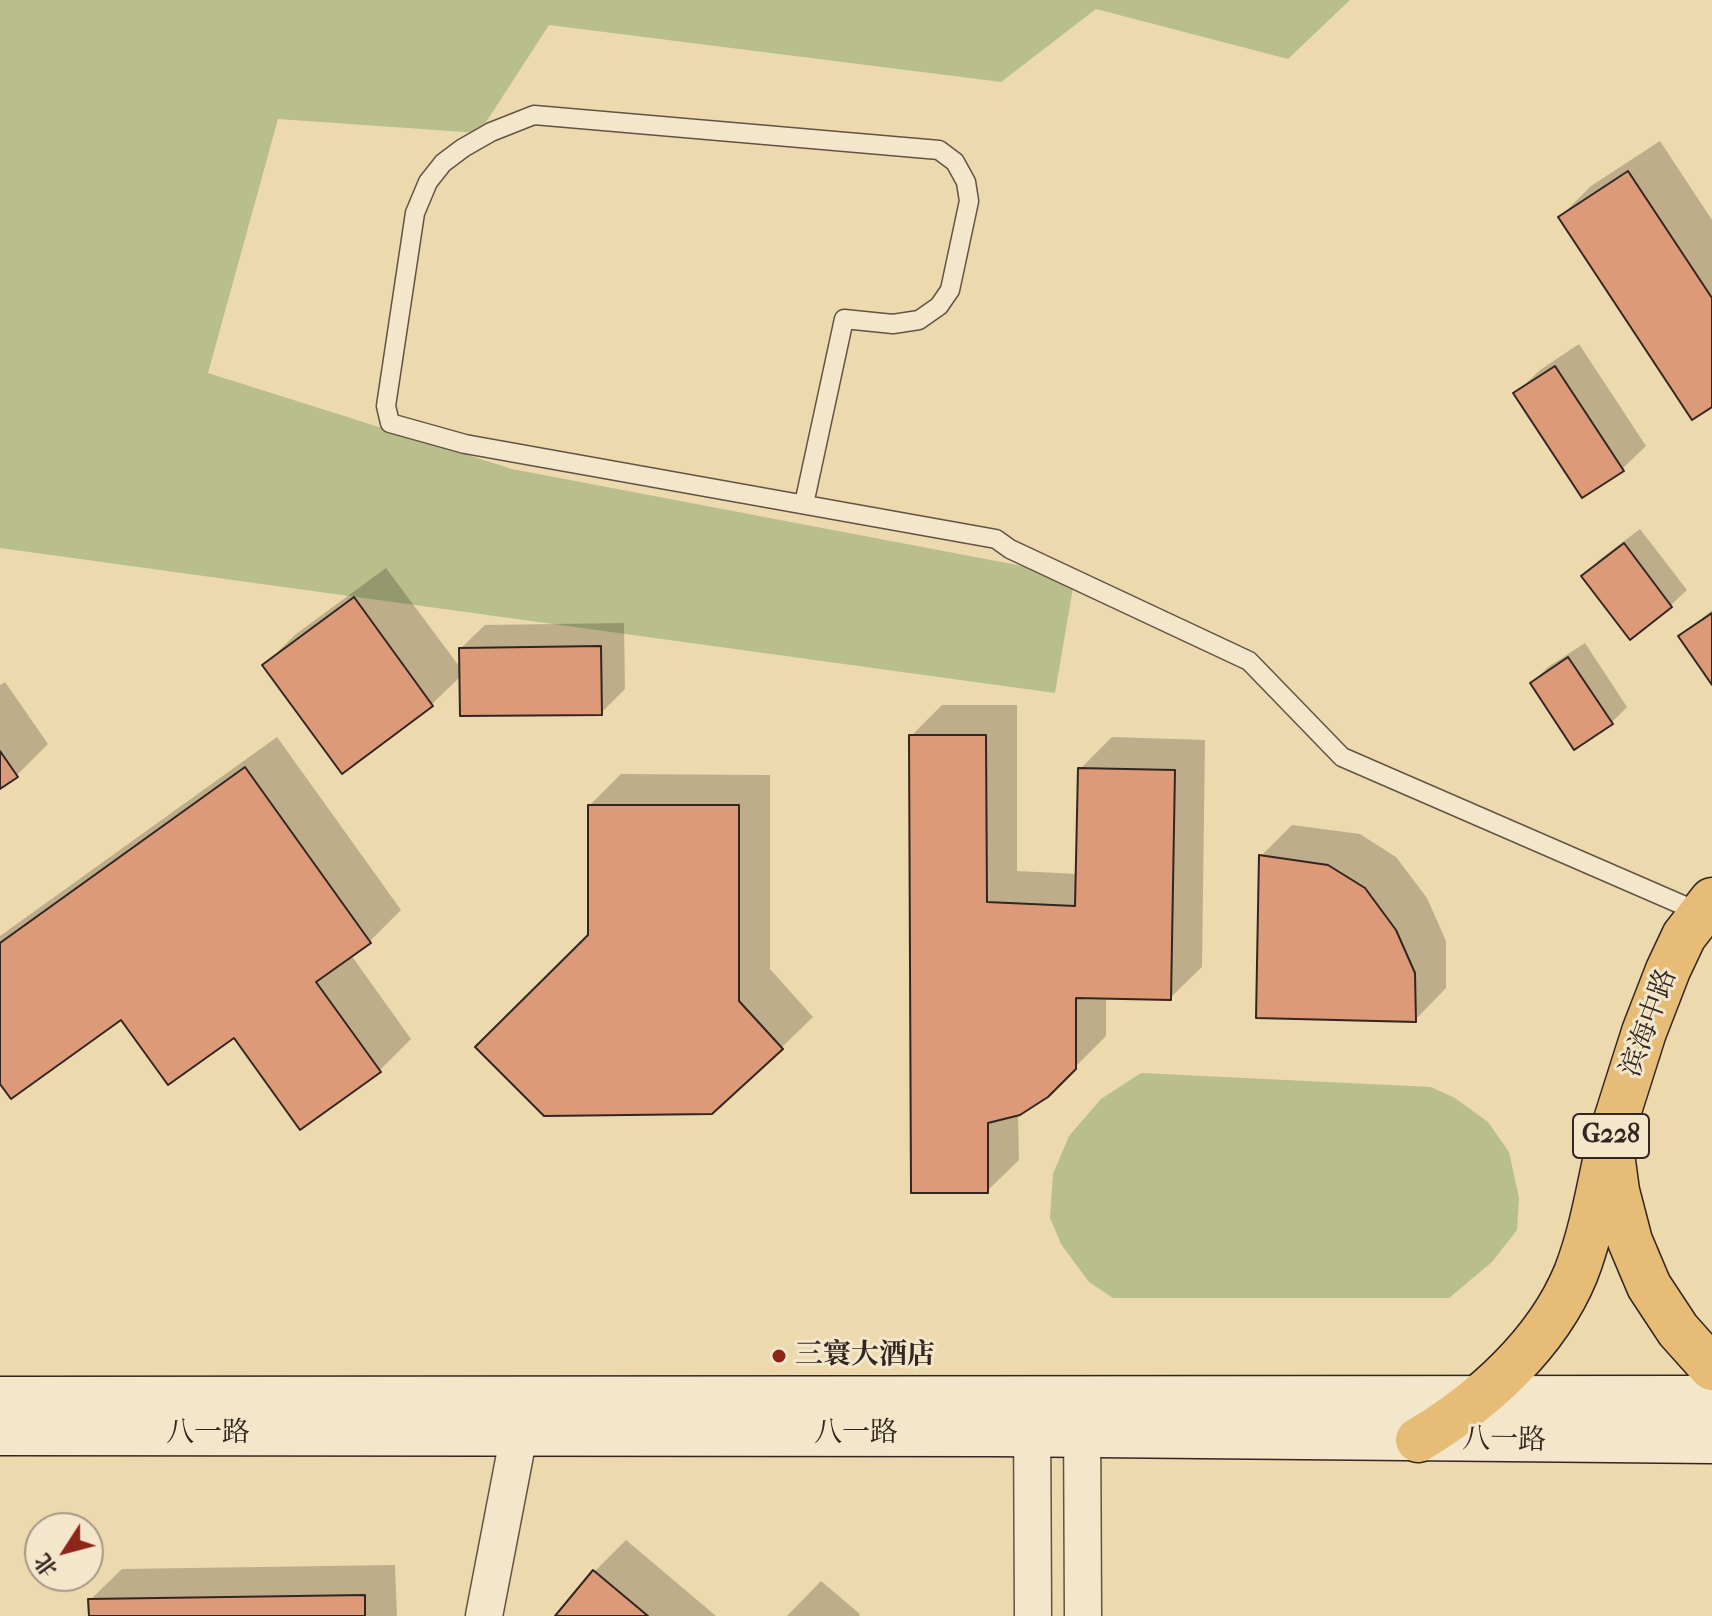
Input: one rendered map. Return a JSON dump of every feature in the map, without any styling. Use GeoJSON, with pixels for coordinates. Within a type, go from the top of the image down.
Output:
{"type":"FeatureCollection","features":[{"type":"Feature","properties":{"kind":"highway","name":"滨海中路"},"geometry":{"type":"LineString","coordinates":[[1706,906],[1684,936],[1668,970],[1644,1032],[1610,1139],[1617,1191],[1630,1241],[1649,1286],[1678,1330],[1712,1368]]}},
{"type":"Feature","properties":{"kind":"highway"},"geometry":{"type":"LineString","coordinates":[[1418,1440],[1450,1421],[1478,1398],[1533,1342],[1556,1310],[1574,1276],[1589,1235],[1610,1139]]}},
{"type":"Feature","properties":{"kind":"main road"},"geometry":{"type":"LineString","coordinates":[[0,1399],[522,1416],[1082,1417],[1478,1398],[1712,1398]]}},
{"type":"Feature","properties":{"kind":"main road","name":"八一路"},"geometry":{"type":"LineString","coordinates":[[0,1433],[522,1416]]}},
{"type":"Feature","properties":{"kind":"main road","name":"八一路"},"geometry":{"type":"LineString","coordinates":[[1082,1417],[1418,1440],[1712,1441]]}},
{"type":"Feature","properties":{"kind":"street"},"geometry":{"type":"LineString","coordinates":[[484,1616],[522,1416]]}},
{"type":"Feature","properties":{"kind":"street"},"geometry":{"type":"LineString","coordinates":[[1032,1417],[1033,1616]]}},
{"type":"Feature","properties":{"kind":"street"},"geometry":{"type":"LineString","coordinates":[[1082,1417],[1083,1616]]}},
{"type":"Feature","properties":{"kind":"lane"},"geometry":{"type":"LineString","coordinates":[[804,504],[844,319],[893,324],[919,320],[939,306],[950,290],[969,201],[966,182],[955,162],[939,150],[534,115],[491,132],[443,163],[428,182],[415,213],[386,406],[390,423],[465,444],[996,539],[1010,549],[1249,661],[1342,757],[1706,906]]}},
{"type":"Feature","properties":{"kind":"green space"},"geometry":{"type":"Polygon","coordinates":[[[0,0],[1350,0],[1288,59],[1096,9],[1001,82],[549,25],[479,133],[278,119],[208,373],[512,469],[1075,576],[1055,693],[0,548],[0,0]]]}},
{"type":"Feature","properties":{"kind":"green space"},"geometry":{"type":"Polygon","coordinates":[[[1141,1073],[1431,1087],[1455,1098],[1488,1122],[1509,1152],[1519,1198],[1517,1230],[1492,1262],[1449,1298],[1113,1298],[1089,1282],[1061,1244],[1050,1218],[1053,1174],[1069,1136],[1101,1099],[1141,1073]]]}},
{"type":"Feature","properties":{"kind":"building"},"geometry":{"type":"Polygon","coordinates":[[[1628,171],[1712,298],[1712,407],[1692,420],[1558,217],[1628,171]]]}},
{"type":"Feature","properties":{"kind":"building"},"geometry":{"type":"Polygon","coordinates":[[[1555,366],[1624,471],[1582,498],[1513,393],[1555,366]]]}},
{"type":"Feature","properties":{"kind":"building"},"geometry":{"type":"Polygon","coordinates":[[[1624,543],[1672,607],[1630,640],[1581,576],[1624,543]]]}},
{"type":"Feature","properties":{"kind":"building"},"geometry":{"type":"Polygon","coordinates":[[[354,597],[433,706],[342,774],[262,665],[354,597]]]}},
{"type":"Feature","properties":{"kind":"building"},"geometry":{"type":"Polygon","coordinates":[[[1712,613],[1712,685],[1678,636],[1712,613]]]}},
{"type":"Feature","properties":{"kind":"building"},"geometry":{"type":"Polygon","coordinates":[[[601,646],[602,715],[460,716],[459,648],[601,646]]]}},
{"type":"Feature","properties":{"kind":"building"},"geometry":{"type":"Polygon","coordinates":[[[1568,657],[1613,724],[1574,750],[1530,683],[1568,657]]]}},
{"type":"Feature","properties":{"kind":"building"},"geometry":{"type":"Polygon","coordinates":[[[909,735],[986,735],[987,902],[1075,906],[1078,768],[1175,770],[1171,1000],[1076,998],[1076,1069],[1048,1097],[1020,1115],[988,1123],[988,1193],[911,1193],[909,735]]]}},
{"type":"Feature","properties":{"kind":"building"},"geometry":{"type":"Polygon","coordinates":[[[0,751],[18,777],[0,789],[0,751]]]}},
{"type":"Feature","properties":{"kind":"building"},"geometry":{"type":"Polygon","coordinates":[[[245,767],[371,943],[316,982],[381,1072],[300,1130],[234,1038],[168,1085],[121,1020],[11,1099],[0,1084],[0,943],[245,767]]]}},
{"type":"Feature","properties":{"kind":"building"},"geometry":{"type":"Polygon","coordinates":[[[588,805],[739,805],[739,1001],[783,1049],[712,1114],[544,1116],[475,1047],[588,935],[588,805]]]}},
{"type":"Feature","properties":{"kind":"building"},"geometry":{"type":"Polygon","coordinates":[[[1259,855],[1328,865],[1365,888],[1396,930],[1415,973],[1416,1022],[1256,1018],[1259,855]]]}},
{"type":"Feature","properties":{"kind":"building"},"geometry":{"type":"Polygon","coordinates":[[[593,1570],[648,1616],[555,1616],[593,1570]]]}},
{"type":"Feature","properties":{"kind":"building"},"geometry":{"type":"Polygon","coordinates":[[[365,1595],[365,1616],[89,1616],[88,1599],[365,1595]]]}},
{"type":"Feature","properties":{"kind":"place","name":"三寰大酒店"},"geometry":{"type":"Point","coordinates":[779,1356]}}]}
